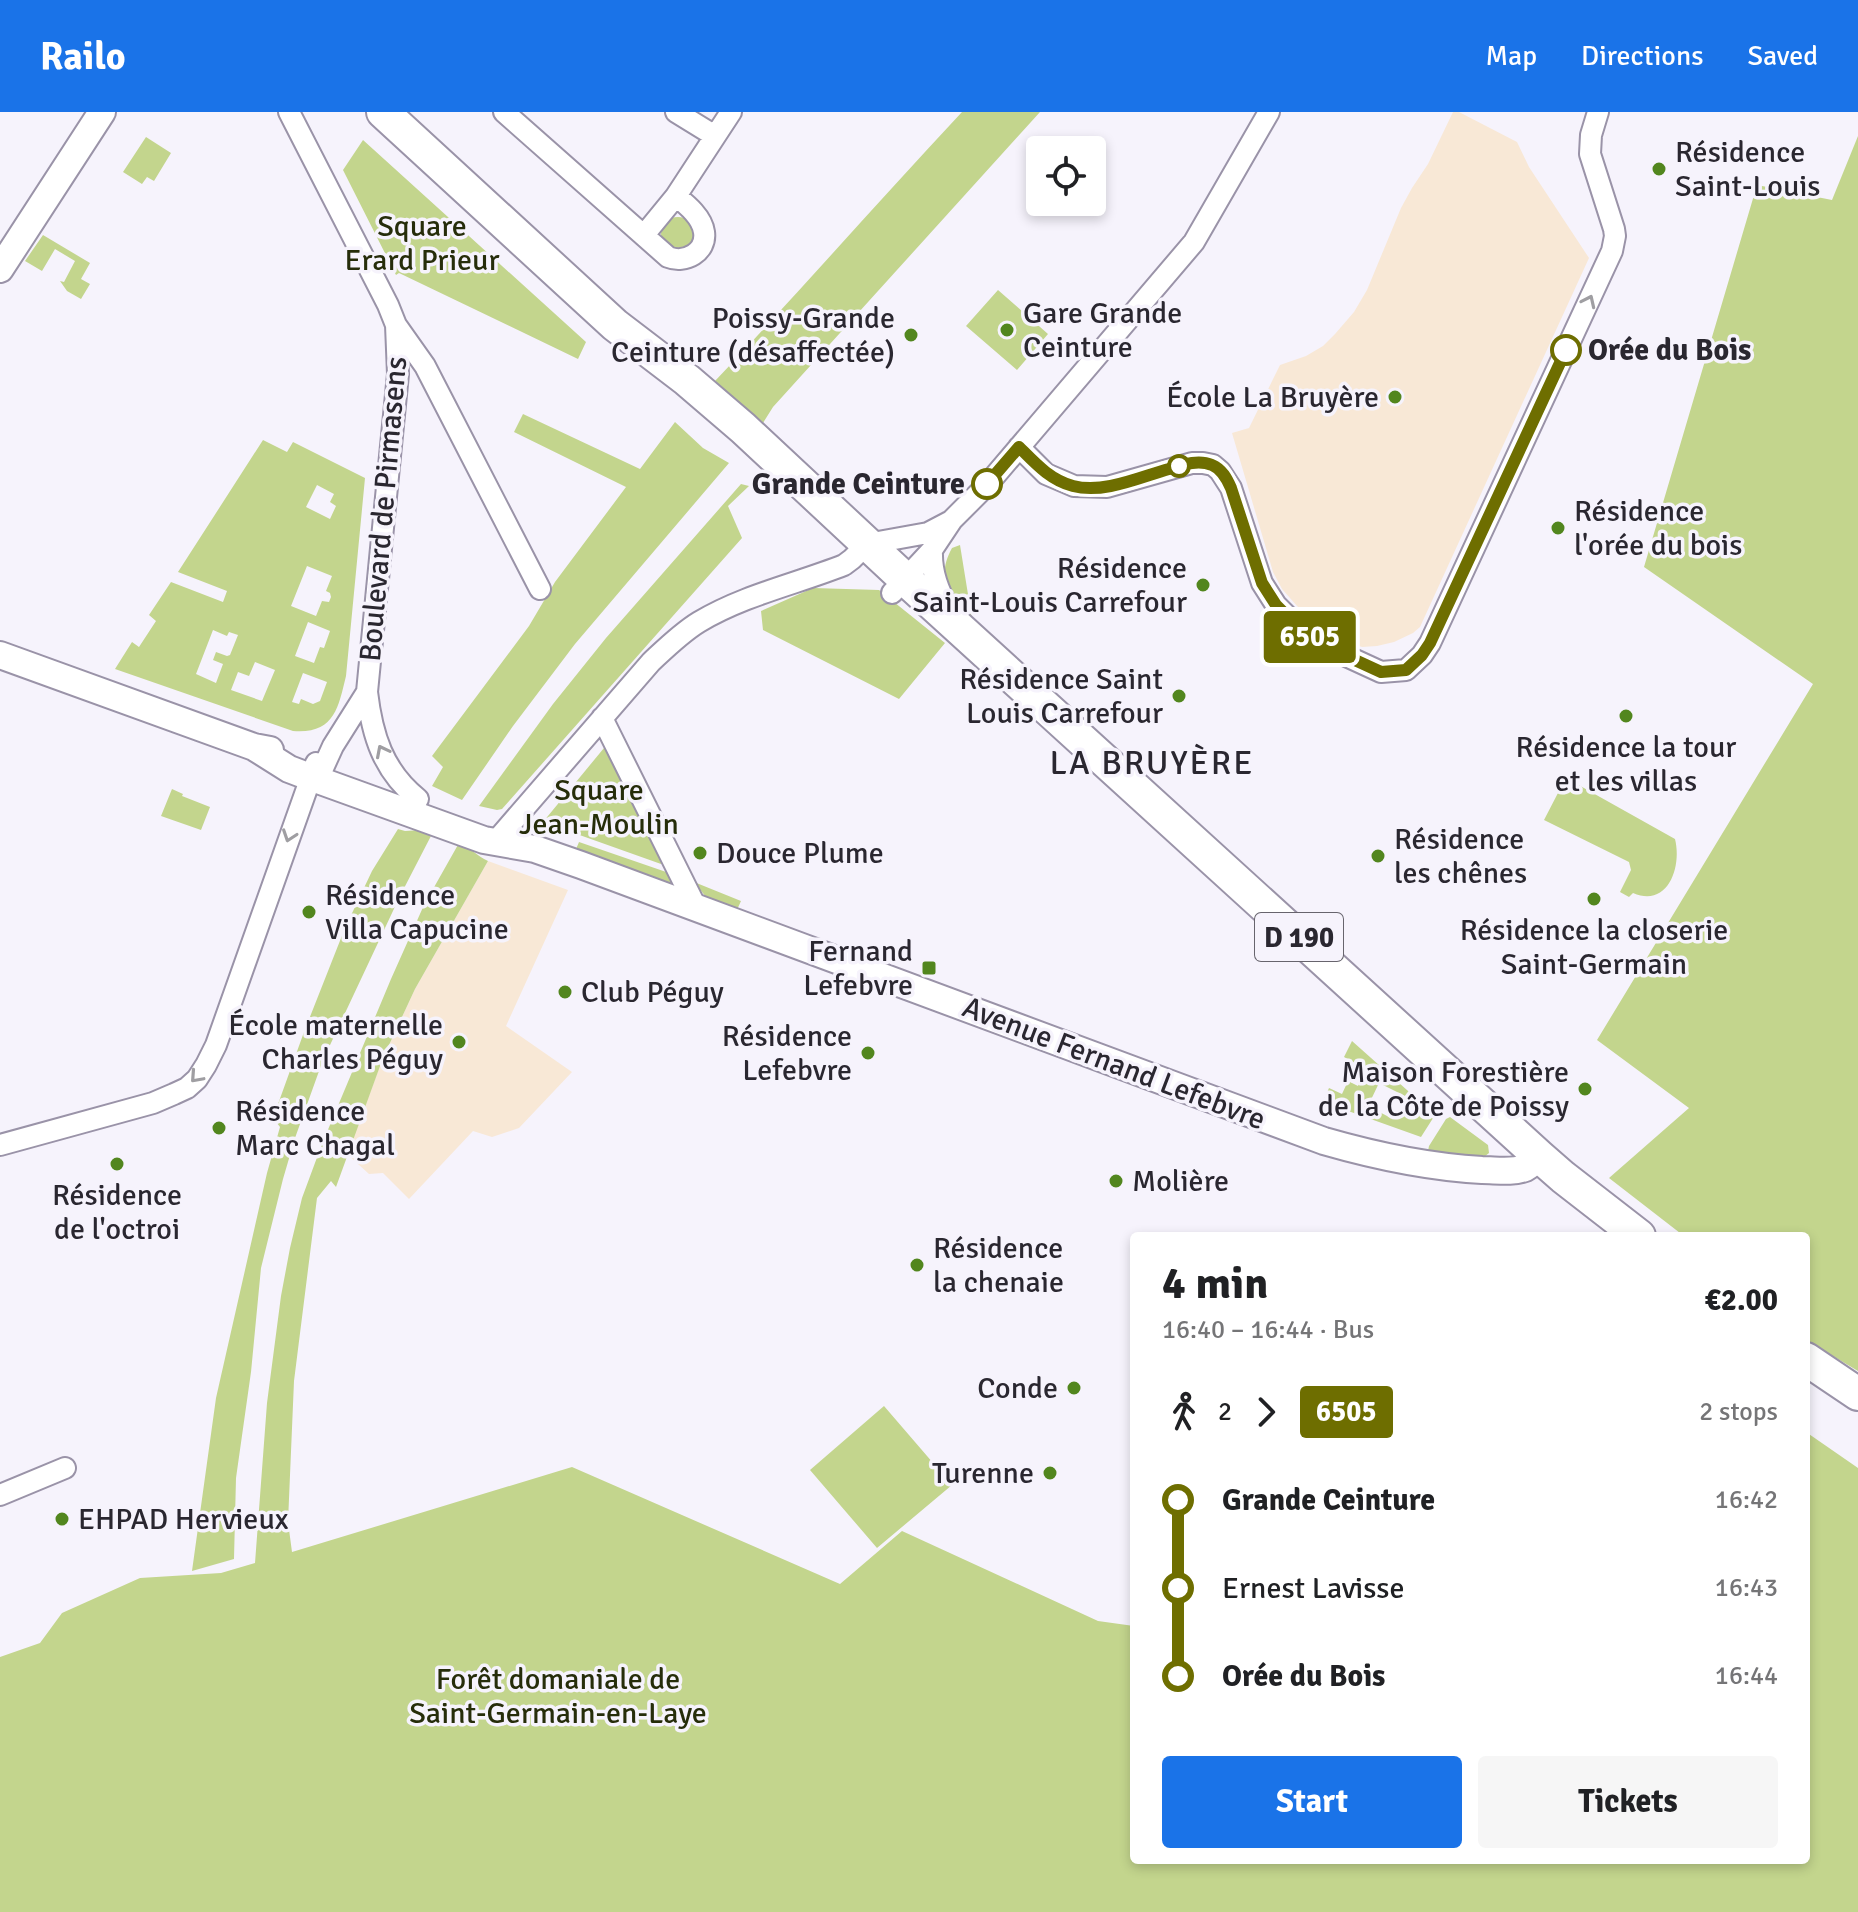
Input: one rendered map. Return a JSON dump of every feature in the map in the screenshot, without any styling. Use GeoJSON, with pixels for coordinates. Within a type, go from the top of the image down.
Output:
{"type":"FeatureCollection","features":[{"type":"Feature","properties":{"kind":"main road","name":"D 190"},"geometry":{"type":"LineString","coordinates":[[383,112],[615,325],[743,428],[880,569],[955,624],[1606,1232]]}},
{"type":"Feature","properties":{"kind":"main road","name":"D 190"},"geometry":{"type":"LineString","coordinates":[[615,325],[675,397],[880,569],[1503,1145],[1573,1185],[1634,1232]]}},
{"type":"Feature","properties":{"kind":"main road"},"geometry":{"type":"LineString","coordinates":[[1810,1362],[1858,1394]]}},
{"type":"Feature","properties":{"kind":"main road"},"geometry":{"type":"LineString","coordinates":[[1810,1384],[1858,1415]]}},
{"type":"Feature","properties":{"kind":"street"},"geometry":{"type":"LineString","coordinates":[[0,269],[102,112]]}},
{"type":"Feature","properties":{"kind":"street","name":"Boulevard de Pirmasens"},"geometry":{"type":"LineString","coordinates":[[289,112],[396,325],[398,374],[367,692],[372,726],[380,750],[405,789],[418,799]]}},
{"type":"Feature","properties":{"kind":"street"},"geometry":{"type":"LineString","coordinates":[[504,112],[674,260],[689,258],[701,248],[704,232],[700,221],[676,196]]}},
{"type":"Feature","properties":{"kind":"street"},"geometry":{"type":"LineString","coordinates":[[676,112],[715,136]]}},
{"type":"Feature","properties":{"kind":"street"},"geometry":{"type":"LineString","coordinates":[[644,235],[676,196],[731,112]]}},
{"type":"Feature","properties":{"kind":"street"},"geometry":{"type":"LineString","coordinates":[[499,837],[651,662],[699,622],[745,600],[837,567],[880,569],[930,541],[987,485],[1194,242],[1269,112]]}},
{"type":"Feature","properties":{"kind":"street"},"geometry":{"type":"LineString","coordinates":[[1019,447],[1046,474],[1074,486],[1088,488],[1107,487],[1192,463],[1213,465],[1226,477],[1231,488],[1262,583],[1286,617],[1312,639],[1369,668],[1381,672],[1406,670],[1430,643],[1612,251],[1614,229],[1590,154],[1591,135],[1598,112]]}},
{"type":"Feature","properties":{"kind":"street"},"geometry":{"type":"LineString","coordinates":[[396,325],[425,366],[540,589]]}},
{"type":"Feature","properties":{"kind":"street"},"geometry":{"type":"LineString","coordinates":[[880,569],[930,541]]}},
{"type":"Feature","properties":{"kind":"street"},"geometry":{"type":"LineString","coordinates":[[930,541],[936,581],[955,624]]}},
{"type":"Feature","properties":{"kind":"street","name":"Avenue Fernand Lefebvre"},"geometry":{"type":"LineString","coordinates":[[0,655],[254,747],[295,755],[317,771],[696,907],[1324,1141],[1413,1163],[1506,1171],[1533,1162]]}},
{"type":"Feature","properties":{"kind":"street","name":"Boulevard de Pirmasens"},"geometry":{"type":"LineString","coordinates":[[0,1145],[153,1103],[187,1088],[197,1079],[216,1045],[317,771],[367,692]]}},
{"type":"Feature","properties":{"kind":"street"},"geometry":{"type":"LineString","coordinates":[[602,718],[696,907]]}},
{"type":"Feature","properties":{"kind":"street","name":"Avenue Fernand Lefebvre"},"geometry":{"type":"LineString","coordinates":[[317,771],[418,799],[484,822],[499,837]]}},
{"type":"Feature","properties":{"kind":"street"},"geometry":{"type":"LineString","coordinates":[[0,1495],[65,1468]]}},
{"type":"Feature","properties":{"kind":"shaded area","name":"École La Bruyère"},"geometry":{"type":"Polygon","coordinates":[[[1453,112],[1459,112],[1517,142],[1529,167],[1589,258],[1420,627],[1394,642],[1362,647],[1337,638],[1297,606],[1282,589],[1273,572],[1232,433],[1249,428],[1280,365],[1323,346],[1354,312],[1367,290],[1401,208],[1428,164],[1453,112]]]}},
{"type":"Feature","properties":{"kind":"shaded area","name":"École maternelle Charles Péguy"},"geometry":{"type":"Polygon","coordinates":[[[488,861],[568,890],[506,1026],[572,1072],[519,1128],[492,1137],[473,1131],[409,1199],[383,1173],[369,1174],[347,1154],[383,1058],[415,989],[488,861]]]}},
{"type":"Feature","properties":{"kind":"green space"},"geometry":{"type":"Polygon","coordinates":[[[962,112],[1040,112],[773,407],[758,431],[742,406],[715,381],[962,112]]]}},
{"type":"Feature","properties":{"kind":"green space"},"geometry":{"type":"Polygon","coordinates":[[[1858,136],[1858,1371],[1810,1342],[1810,1232],[1679,1232],[1609,1178],[1689,1108],[1597,1040],[1813,684],[1644,567],[1757,185],[1832,200],[1858,136]]]}},
{"type":"Feature","properties":{"kind":"green space"},"geometry":{"type":"Polygon","coordinates":[[[146,137],[171,153],[154,181],[147,177],[142,184],[123,172],[146,137]]]}},
{"type":"Feature","properties":{"kind":"green space","name":"Square Erard Prieur"},"geometry":{"type":"Polygon","coordinates":[[[363,140],[586,342],[578,359],[399,273],[396,275],[343,170],[363,140]]]}},
{"type":"Feature","properties":{"kind":"green space"},"geometry":{"type":"Polygon","coordinates":[[[678,217],[690,222],[695,234],[690,246],[678,251],[666,246],[661,234],[666,222],[678,217]]]}},
{"type":"Feature","properties":{"kind":"green space"},"geometry":{"type":"Polygon","coordinates":[[[43,235],[90,263],[81,279],[90,284],[81,299],[67,291],[60,281],[64,282],[75,261],[55,249],[42,271],[25,261],[43,235]]]}},
{"type":"Feature","properties":{"kind":"green space","name":"Gare Grande Ceinture"},"geometry":{"type":"Polygon","coordinates":[[[998,290],[1048,334],[1017,370],[966,326],[998,290]]]}},
{"type":"Feature","properties":{"kind":"green space"},"geometry":{"type":"Polygon","coordinates":[[[523,414],[640,469],[675,422],[703,448],[729,463],[575,644],[462,800],[432,786],[443,767],[432,756],[529,626],[555,582],[626,487],[514,432],[523,414]]]}},
{"type":"Feature","properties":{"kind":"green space"},"geometry":{"type":"Polygon","coordinates":[[[263,440],[287,452],[293,442],[365,478],[346,676],[337,709],[326,724],[307,731],[293,731],[115,669],[132,642],[139,647],[156,621],[149,615],[171,582],[223,602],[227,591],[178,572],[263,440]],[[317,485],[306,507],[330,519],[336,506],[330,502],[334,494],[317,485]],[[307,566],[291,606],[316,616],[322,601],[329,602],[331,597],[326,591],[332,576],[307,566]],[[308,622],[295,656],[314,663],[330,631],[308,622]],[[213,630],[196,674],[216,683],[223,664],[213,660],[216,652],[230,655],[238,635],[229,632],[227,636],[213,630]],[[255,662],[249,676],[238,672],[231,690],[262,701],[275,670],[255,662]],[[303,673],[292,702],[299,704],[301,699],[313,704],[320,701],[327,682],[303,673]]]}},
{"type":"Feature","properties":{"kind":"green space"},"geometry":{"type":"Polygon","coordinates":[[[741,484],[749,486],[728,506],[742,538],[502,809],[479,806],[553,704],[606,638],[741,484]]]}},
{"type":"Feature","properties":{"kind":"green space"},"geometry":{"type":"Polygon","coordinates":[[[960,545],[972,619],[951,595],[945,579],[947,559],[952,548],[960,545]]]}},
{"type":"Feature","properties":{"kind":"green space"},"geometry":{"type":"Polygon","coordinates":[[[813,588],[879,590],[945,643],[899,699],[763,630],[761,611],[813,588]]]}},
{"type":"Feature","properties":{"kind":"green space","name":"Square Jean-Moulin"},"geometry":{"type":"Polygon","coordinates":[[[604,748],[665,860],[661,864],[543,822],[604,748]]]}},
{"type":"Feature","properties":{"kind":"green space"},"geometry":{"type":"Polygon","coordinates":[[[1575,783],[1675,839],[1674,872],[1664,890],[1645,896],[1633,893],[1629,897],[1620,892],[1631,870],[1629,862],[1544,820],[1559,791],[1575,783]]]}},
{"type":"Feature","properties":{"kind":"green space"},"geometry":{"type":"Polygon","coordinates":[[[172,789],[210,807],[201,830],[161,816],[172,789]]]}},
{"type":"Feature","properties":{"kind":"green space"},"geometry":{"type":"Polygon","coordinates":[[[398,829],[432,834],[323,1060],[295,1138],[261,1268],[236,1478],[234,1559],[192,1571],[216,1398],[280,1127],[273,1118],[345,928],[372,871],[398,829]]]}},
{"type":"Feature","properties":{"kind":"green space"},"geometry":{"type":"Polygon","coordinates":[[[579,842],[672,874],[677,892],[574,854],[579,842]]]}},
{"type":"Feature","properties":{"kind":"green space","name":"Forêt domaniale de Saint-Germain-en-Laye"},"geometry":{"type":"Polygon","coordinates":[[[459,843],[488,861],[415,989],[383,1058],[336,1187],[331,1181],[317,1198],[294,1381],[288,1522],[292,1552],[572,1467],[840,1584],[902,1531],[1098,1621],[1130,1625],[1130,1864],[1810,1864],[1810,1435],[1858,1468],[1858,1912],[0,1912],[0,1657],[40,1643],[62,1613],[140,1578],[221,1573],[255,1563],[267,1403],[281,1296],[302,1198],[424,905],[459,843]]]}},
{"type":"Feature","properties":{"kind":"green space"},"geometry":{"type":"Polygon","coordinates":[[[694,882],[741,901],[736,912],[710,902],[694,882]]]}},
{"type":"Feature","properties":{"kind":"green space"},"geometry":{"type":"Polygon","coordinates":[[[1352,1041],[1435,1115],[1421,1137],[1323,1102],[1329,1088],[1342,1094],[1348,1081],[1358,1086],[1366,1069],[1344,1057],[1352,1041]],[[1379,1083],[1368,1106],[1389,1117],[1393,1112],[1399,1115],[1407,1097],[1379,1083]]]}},
{"type":"Feature","properties":{"kind":"green space"},"geometry":{"type":"Polygon","coordinates":[[[1450,1117],[1488,1145],[1489,1153],[1476,1158],[1428,1151],[1450,1117]]]}},
{"type":"Feature","properties":{"kind":"green space"},"geometry":{"type":"Polygon","coordinates":[[[884,1406],[952,1485],[877,1548],[810,1470],[884,1406]]]}},
{"type":"Feature","properties":{"kind":"bus line","name":"6505"},"geometry":{"type":"LineString","coordinates":[[987,484],[1019,447],[1046,474],[1074,486],[1088,488],[1107,487],[1192,463],[1213,465],[1226,477],[1231,488],[1262,583],[1286,617],[1312,639],[1369,668],[1381,672],[1406,670],[1430,643],[1566,350]]}},
{"type":"Feature","properties":{"kind":"place","name":"Résidence Saint-Louis"},"geometry":{"type":"Point","coordinates":[1659,169]}},
{"type":"Feature","properties":{"kind":"place","name":"Gare Grande Ceinture"},"geometry":{"type":"Point","coordinates":[1007,330]}},
{"type":"Feature","properties":{"kind":"place","name":"Poissy-Grande Ceinture (désaffectée)"},"geometry":{"type":"Point","coordinates":[911,335]}},
{"type":"Feature","properties":{"kind":"place","name":"Orée du Bois"},"geometry":{"type":"Point","coordinates":[1566,350]}},
{"type":"Feature","properties":{"kind":"place","name":"École La Bruyère"},"geometry":{"type":"Point","coordinates":[1395,397]}},
{"type":"Feature","properties":{"kind":"place","name":"Grande Ceinture"},"geometry":{"type":"Point","coordinates":[987,484]}},
{"type":"Feature","properties":{"kind":"place","name":"Résidence l'orée du bois"},"geometry":{"type":"Point","coordinates":[1558,528]}},
{"type":"Feature","properties":{"kind":"place","name":"Résidence Saint-Louis Carrefour"},"geometry":{"type":"Point","coordinates":[1203,585]}},
{"type":"Feature","properties":{"kind":"place","name":"Résidence Saint Louis Carrefour"},"geometry":{"type":"Point","coordinates":[1179,696]}},
{"type":"Feature","properties":{"kind":"place","name":"Résidence la tour et les villas"},"geometry":{"type":"Point","coordinates":[1626,716]}},
{"type":"Feature","properties":{"kind":"place","name":"Douce Plume"},"geometry":{"type":"Point","coordinates":[700,853]}},
{"type":"Feature","properties":{"kind":"place","name":"Résidence les chênes"},"geometry":{"type":"Point","coordinates":[1378,856]}},
{"type":"Feature","properties":{"kind":"place","name":"Résidence la closerie Saint-Germain"},"geometry":{"type":"Point","coordinates":[1594,899]}},
{"type":"Feature","properties":{"kind":"place","name":"Résidence Villa Capucine"},"geometry":{"type":"Point","coordinates":[309,912]}},
{"type":"Feature","properties":{"kind":"place","name":"Fernand Lefebvre"},"geometry":{"type":"Point","coordinates":[929,968]}},
{"type":"Feature","properties":{"kind":"place","name":"Club Péguy"},"geometry":{"type":"Point","coordinates":[565,992]}},
{"type":"Feature","properties":{"kind":"place","name":"École maternelle Charles Péguy"},"geometry":{"type":"Point","coordinates":[459,1042]}},
{"type":"Feature","properties":{"kind":"place","name":"Résidence Lefebvre"},"geometry":{"type":"Point","coordinates":[868,1053]}},
{"type":"Feature","properties":{"kind":"place","name":"Maison Forestière de la Côte de Poissy"},"geometry":{"type":"Point","coordinates":[1585,1089]}},
{"type":"Feature","properties":{"kind":"place","name":"Résidence Marc Chagal"},"geometry":{"type":"Point","coordinates":[219,1128]}},
{"type":"Feature","properties":{"kind":"place","name":"Résidence de l'octroi"},"geometry":{"type":"Point","coordinates":[117,1164]}},
{"type":"Feature","properties":{"kind":"place","name":"Molière"},"geometry":{"type":"Point","coordinates":[1116,1181]}},
{"type":"Feature","properties":{"kind":"place","name":"Résidence la chenaie"},"geometry":{"type":"Point","coordinates":[917,1265]}},
{"type":"Feature","properties":{"kind":"place","name":"Conde"},"geometry":{"type":"Point","coordinates":[1074,1388]}},
{"type":"Feature","properties":{"kind":"place","name":"Turenne"},"geometry":{"type":"Point","coordinates":[1050,1473]}},
{"type":"Feature","properties":{"kind":"place","name":"EHPAD Hervieux"},"geometry":{"type":"Point","coordinates":[62,1519]}},
{"type":"Feature","properties":{"kind":"district","name":"LA BRUYÈRE"},"geometry":{"type":"Point","coordinates":[1152,762]}}]}
